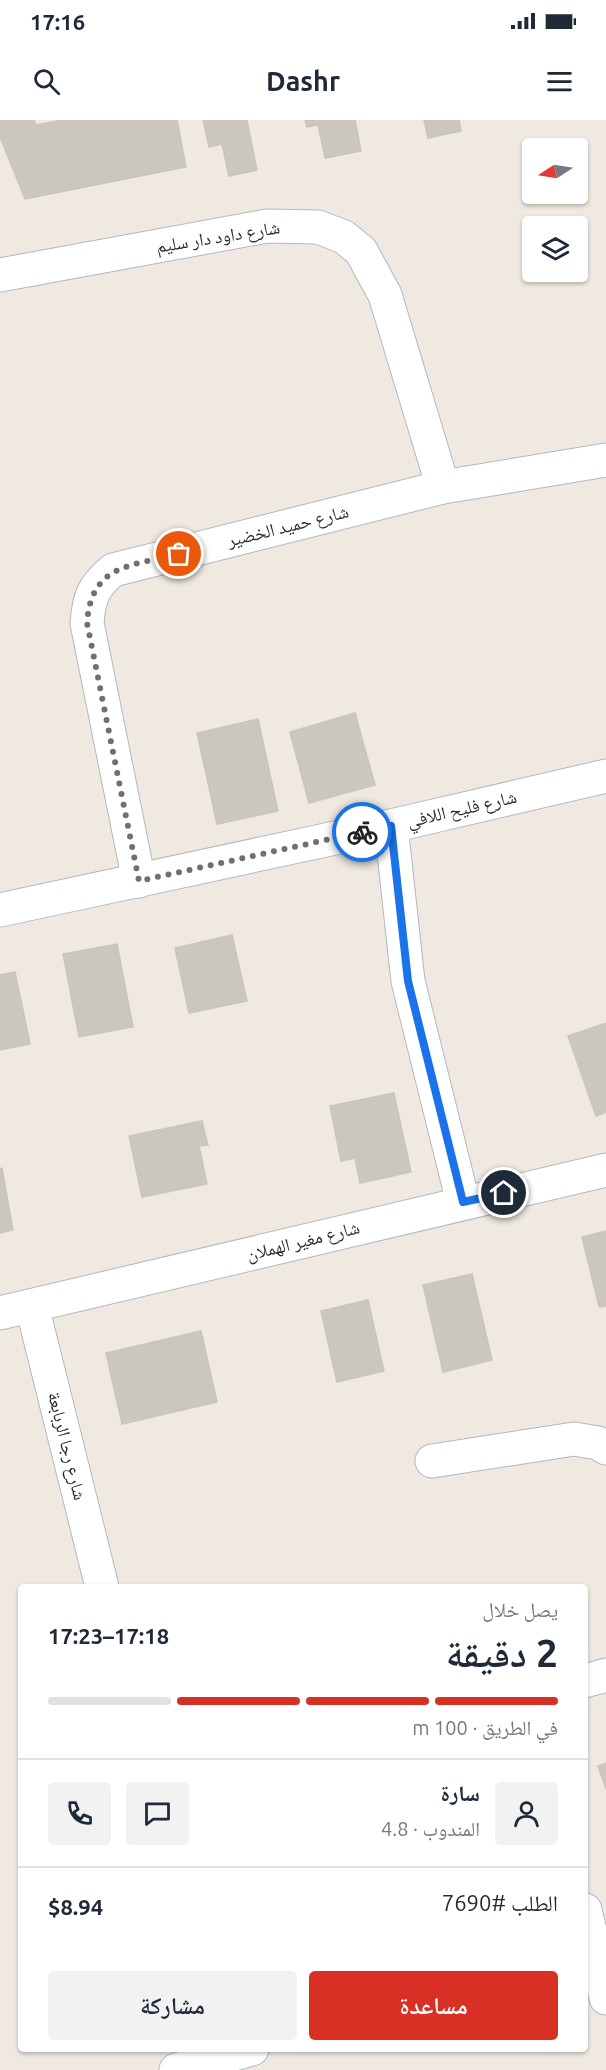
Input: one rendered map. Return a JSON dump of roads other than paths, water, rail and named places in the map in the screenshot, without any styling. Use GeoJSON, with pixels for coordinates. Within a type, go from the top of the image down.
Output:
{"type":"FeatureCollection","features":[{"type":"Feature","properties":{"kind":"street","name":"شارع داود دار سليم"},"geometry":{"type":"LineString","coordinates":[[0,275],[267,226],[318,227],[344,237],[361,252],[385,295],[443,487]]}},
{"type":"Feature","properties":{"kind":"street","name":"شارع حميد الخضير"},"geometry":{"type":"LineString","coordinates":[[139,881],[87,623],[88,604],[97,584],[113,570],[443,487],[606,460]]}},
{"type":"Feature","properties":{"kind":"street","name":"شارع فليح اللافي"},"geometry":{"type":"LineString","coordinates":[[0,910],[391,826],[606,776]]}},
{"type":"Feature","properties":{"kind":"street"},"geometry":{"type":"LineString","coordinates":[[391,826],[408,981],[463,1202]]}},
{"type":"Feature","properties":{"kind":"street","name":"شارع مغير الهملان"},"geometry":{"type":"LineString","coordinates":[[0,1313],[606,1170]]}},
{"type":"Feature","properties":{"kind":"street","name":"شارع رجا الربابعة"},"geometry":{"type":"LineString","coordinates":[[32,1306],[101,1584]]}},
{"type":"Feature","properties":{"kind":"street"},"geometry":{"type":"LineString","coordinates":[[432,1461],[574,1439],[598,1443],[606,1448]]}},
{"type":"Feature","properties":{"kind":"street"},"geometry":{"type":"LineString","coordinates":[[588,1680],[606,1675]]}},
{"type":"Feature","properties":{"kind":"street"},"geometry":{"type":"LineString","coordinates":[[589,1946],[606,1998]]}},
{"type":"Feature","properties":{"kind":"street"},"geometry":{"type":"LineString","coordinates":[[176,2070],[240,2056]]}}]}
